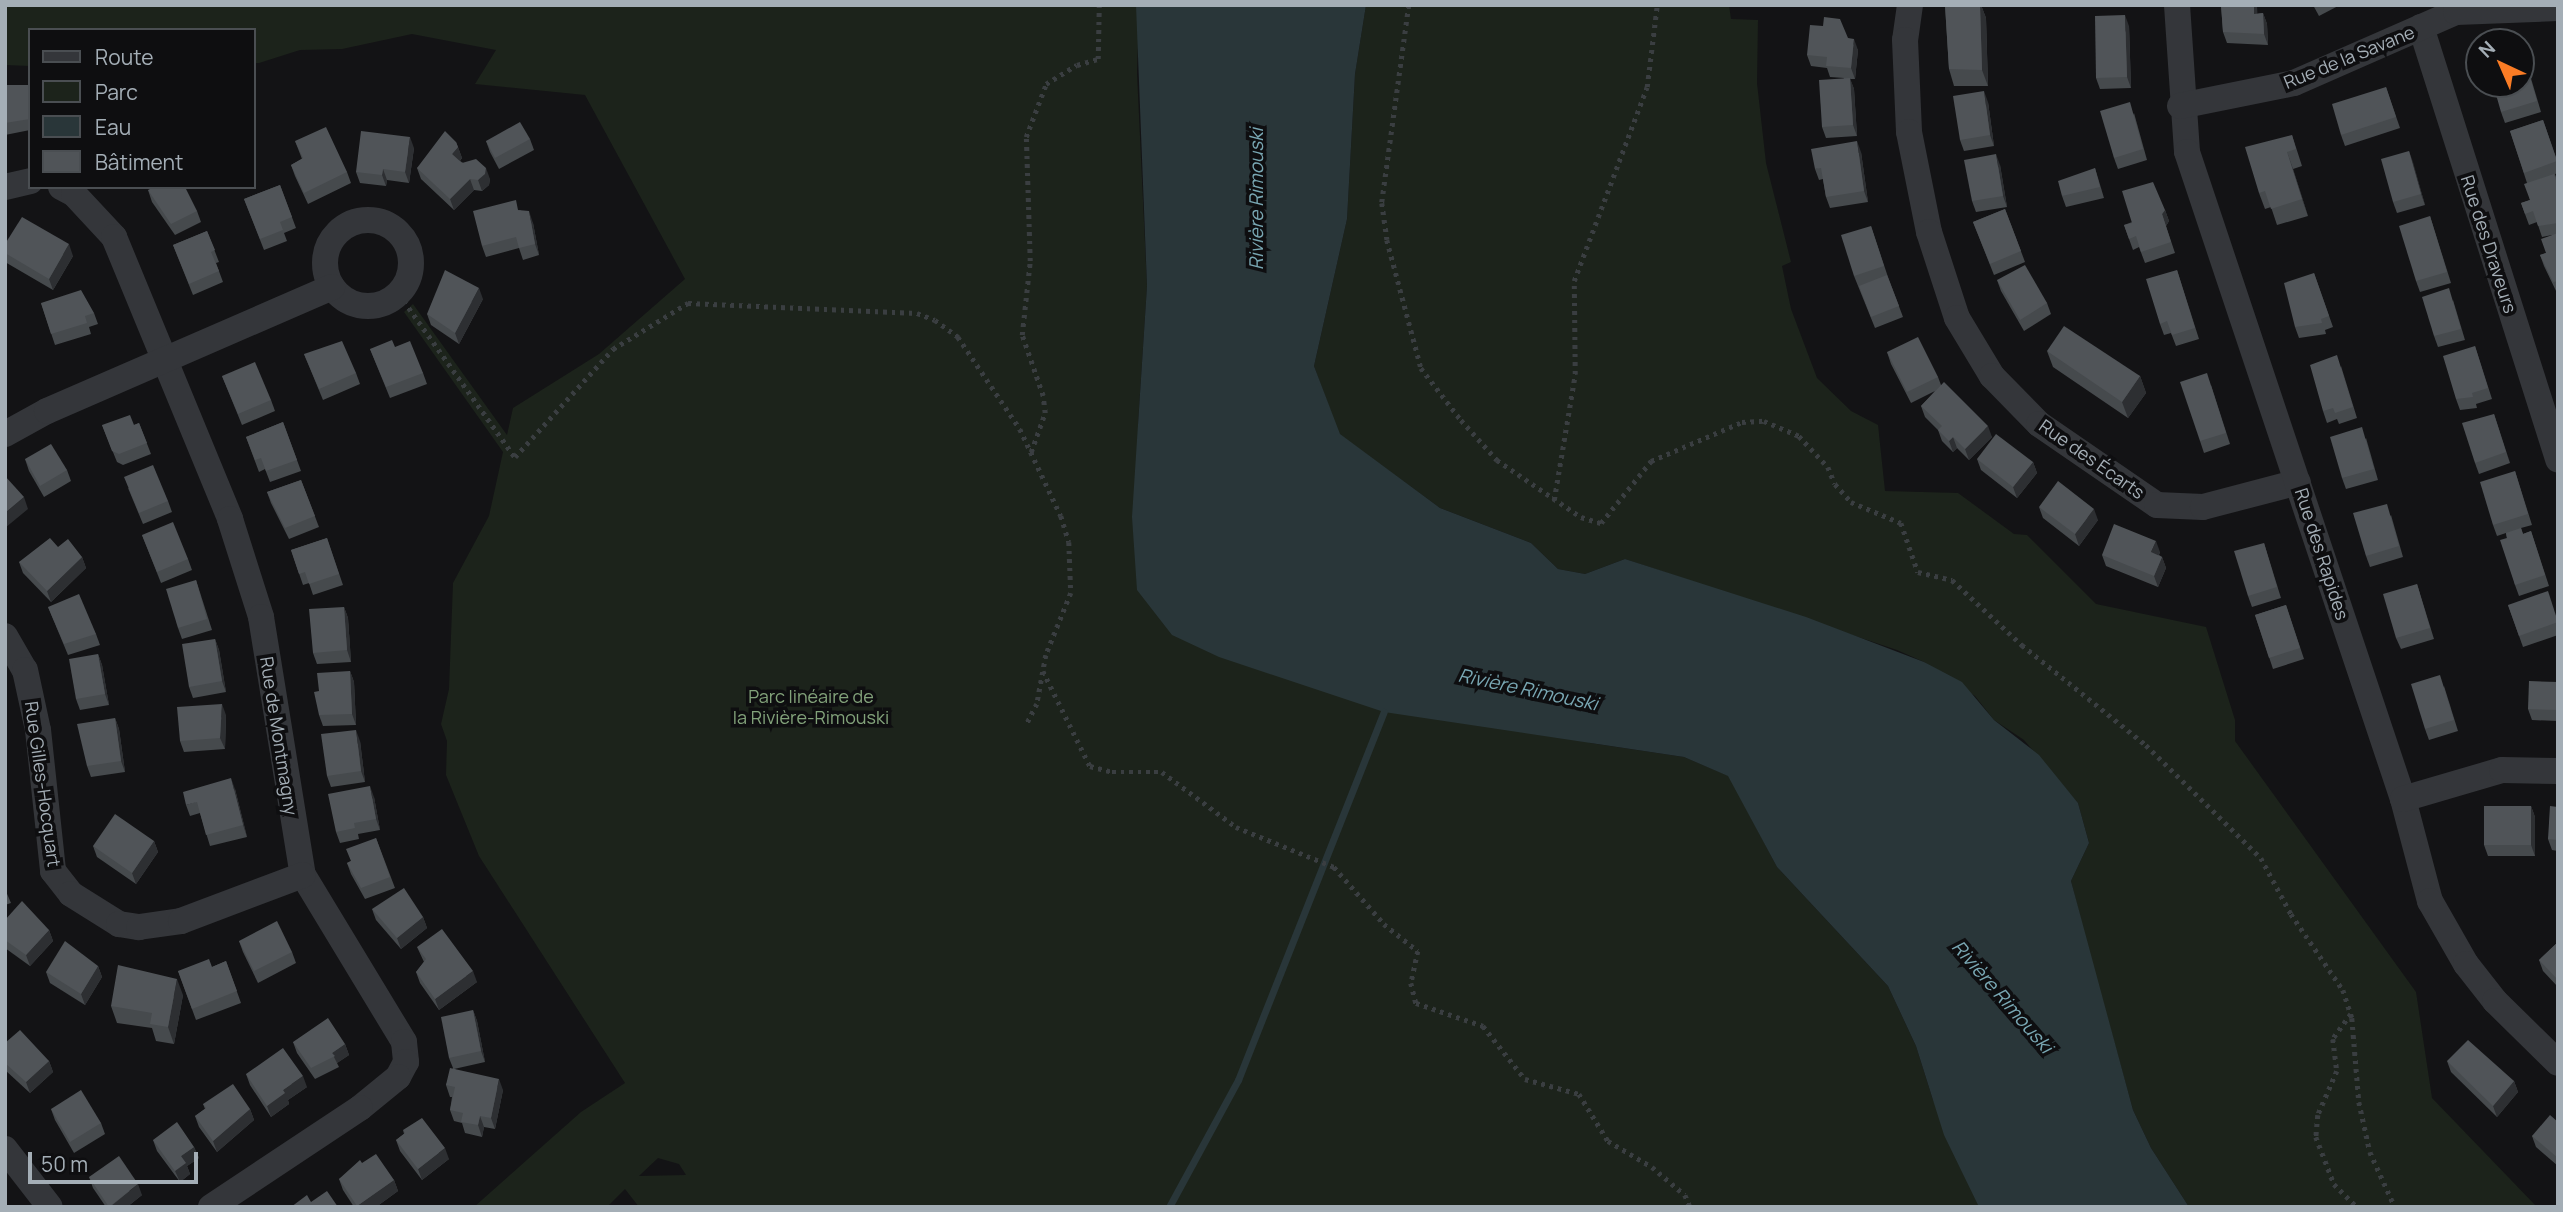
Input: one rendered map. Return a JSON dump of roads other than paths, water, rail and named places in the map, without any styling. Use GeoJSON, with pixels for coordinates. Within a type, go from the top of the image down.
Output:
{"type":"FeatureCollection","features":[{"type":"Feature","properties":{"kind":"street","name":"Rue des Écarts"},"geometry":{"type":"LineString","coordinates":[[1910,5],[1905,40],[1909,132],[1929,232],[1957,318],[1992,376],[2039,424],[2157,505],[2203,507],[2298,482]]}},
{"type":"Feature","properties":{"kind":"street","name":"Rue des Rapides"},"geometry":{"type":"LineString","coordinates":[[2177,5],[2180,106],[2187,152],[2403,799],[2430,901],[2466,964],[2535,1045],[2558,1063]]}},
{"type":"Feature","properties":{"kind":"street","name":"Rue de la Savane"},"geometry":{"type":"LineString","coordinates":[[2180,106],[2294,83],[2456,12],[2558,8]]}},
{"type":"Feature","properties":{"kind":"street","name":"Rue des Draveurs"},"geometry":{"type":"LineString","coordinates":[[2421,27],[2558,460]]}},
{"type":"Feature","properties":{"kind":"street"},"geometry":{"type":"LineString","coordinates":[[5,187],[28,181]]}},
{"type":"Feature","properties":{"kind":"street","name":"Rue de Montmagny"},"geometry":{"type":"LineString","coordinates":[[65,189],[74,194],[114,237],[230,519],[261,617],[303,875],[404,1042],[406,1062],[398,1077],[360,1108],[211,1207]]}},
{"type":"Feature","properties":{"kind":"street"},"geometry":{"type":"LineString","coordinates":[[379,221],[404,237],[410,250],[409,279],[399,294],[389,301],[364,306],[352,303],[332,287],[325,259],[338,232],[350,224],[379,221]]}},
{"type":"Feature","properties":{"kind":"street"},"geometry":{"type":"LineString","coordinates":[[5,434],[164,359],[332,287]]}},
{"type":"Feature","properties":{"kind":"street","name":"Rue Gilles-Hocquart"},"geometry":{"type":"LineString","coordinates":[[5,636],[25,670],[38,730],[52,871],[71,894],[119,924],[139,927],[181,921],[303,875]]}},
{"type":"Feature","properties":{"kind":"street"},"geometry":{"type":"LineString","coordinates":[[2403,799],[2502,770],[2558,771]]}},
{"type":"Feature","properties":{"kind":"street"},"geometry":{"type":"LineString","coordinates":[[5,1149],[50,1207]]}},
{"type":"Feature","properties":{"kind":"water","name":"Rivière Rimouski"},"geometry":{"type":"Polygon","coordinates":[[[1136,5],[1366,5],[1355,74],[1347,219],[1314,366],[1340,434],[1440,508],[1531,543],[1558,569],[1585,574],[1625,559],[1806,617],[1924,662],[1962,682],[1994,720],[2039,755],[2078,803],[2089,843],[2071,881],[2133,1110],[2151,1148],[2189,1207],[1979,1207],[1944,1135],[1916,1046],[1888,986],[1777,867],[1728,776],[1684,757],[1384,712],[1219,657],[1172,635],[1137,590],[1132,517],[1147,286],[1136,5]]]}},
{"type":"Feature","properties":{"kind":"waterway"},"geometry":{"type":"LineString","coordinates":[[1169,1207],[1238,1080],[1384,712]]}},
{"type":"Feature","properties":{"kind":"park label","name":"Parc linéaire de la Rivière-Rimouski"},"geometry":{"type":"Point","coordinates":[811,707]}}]}
